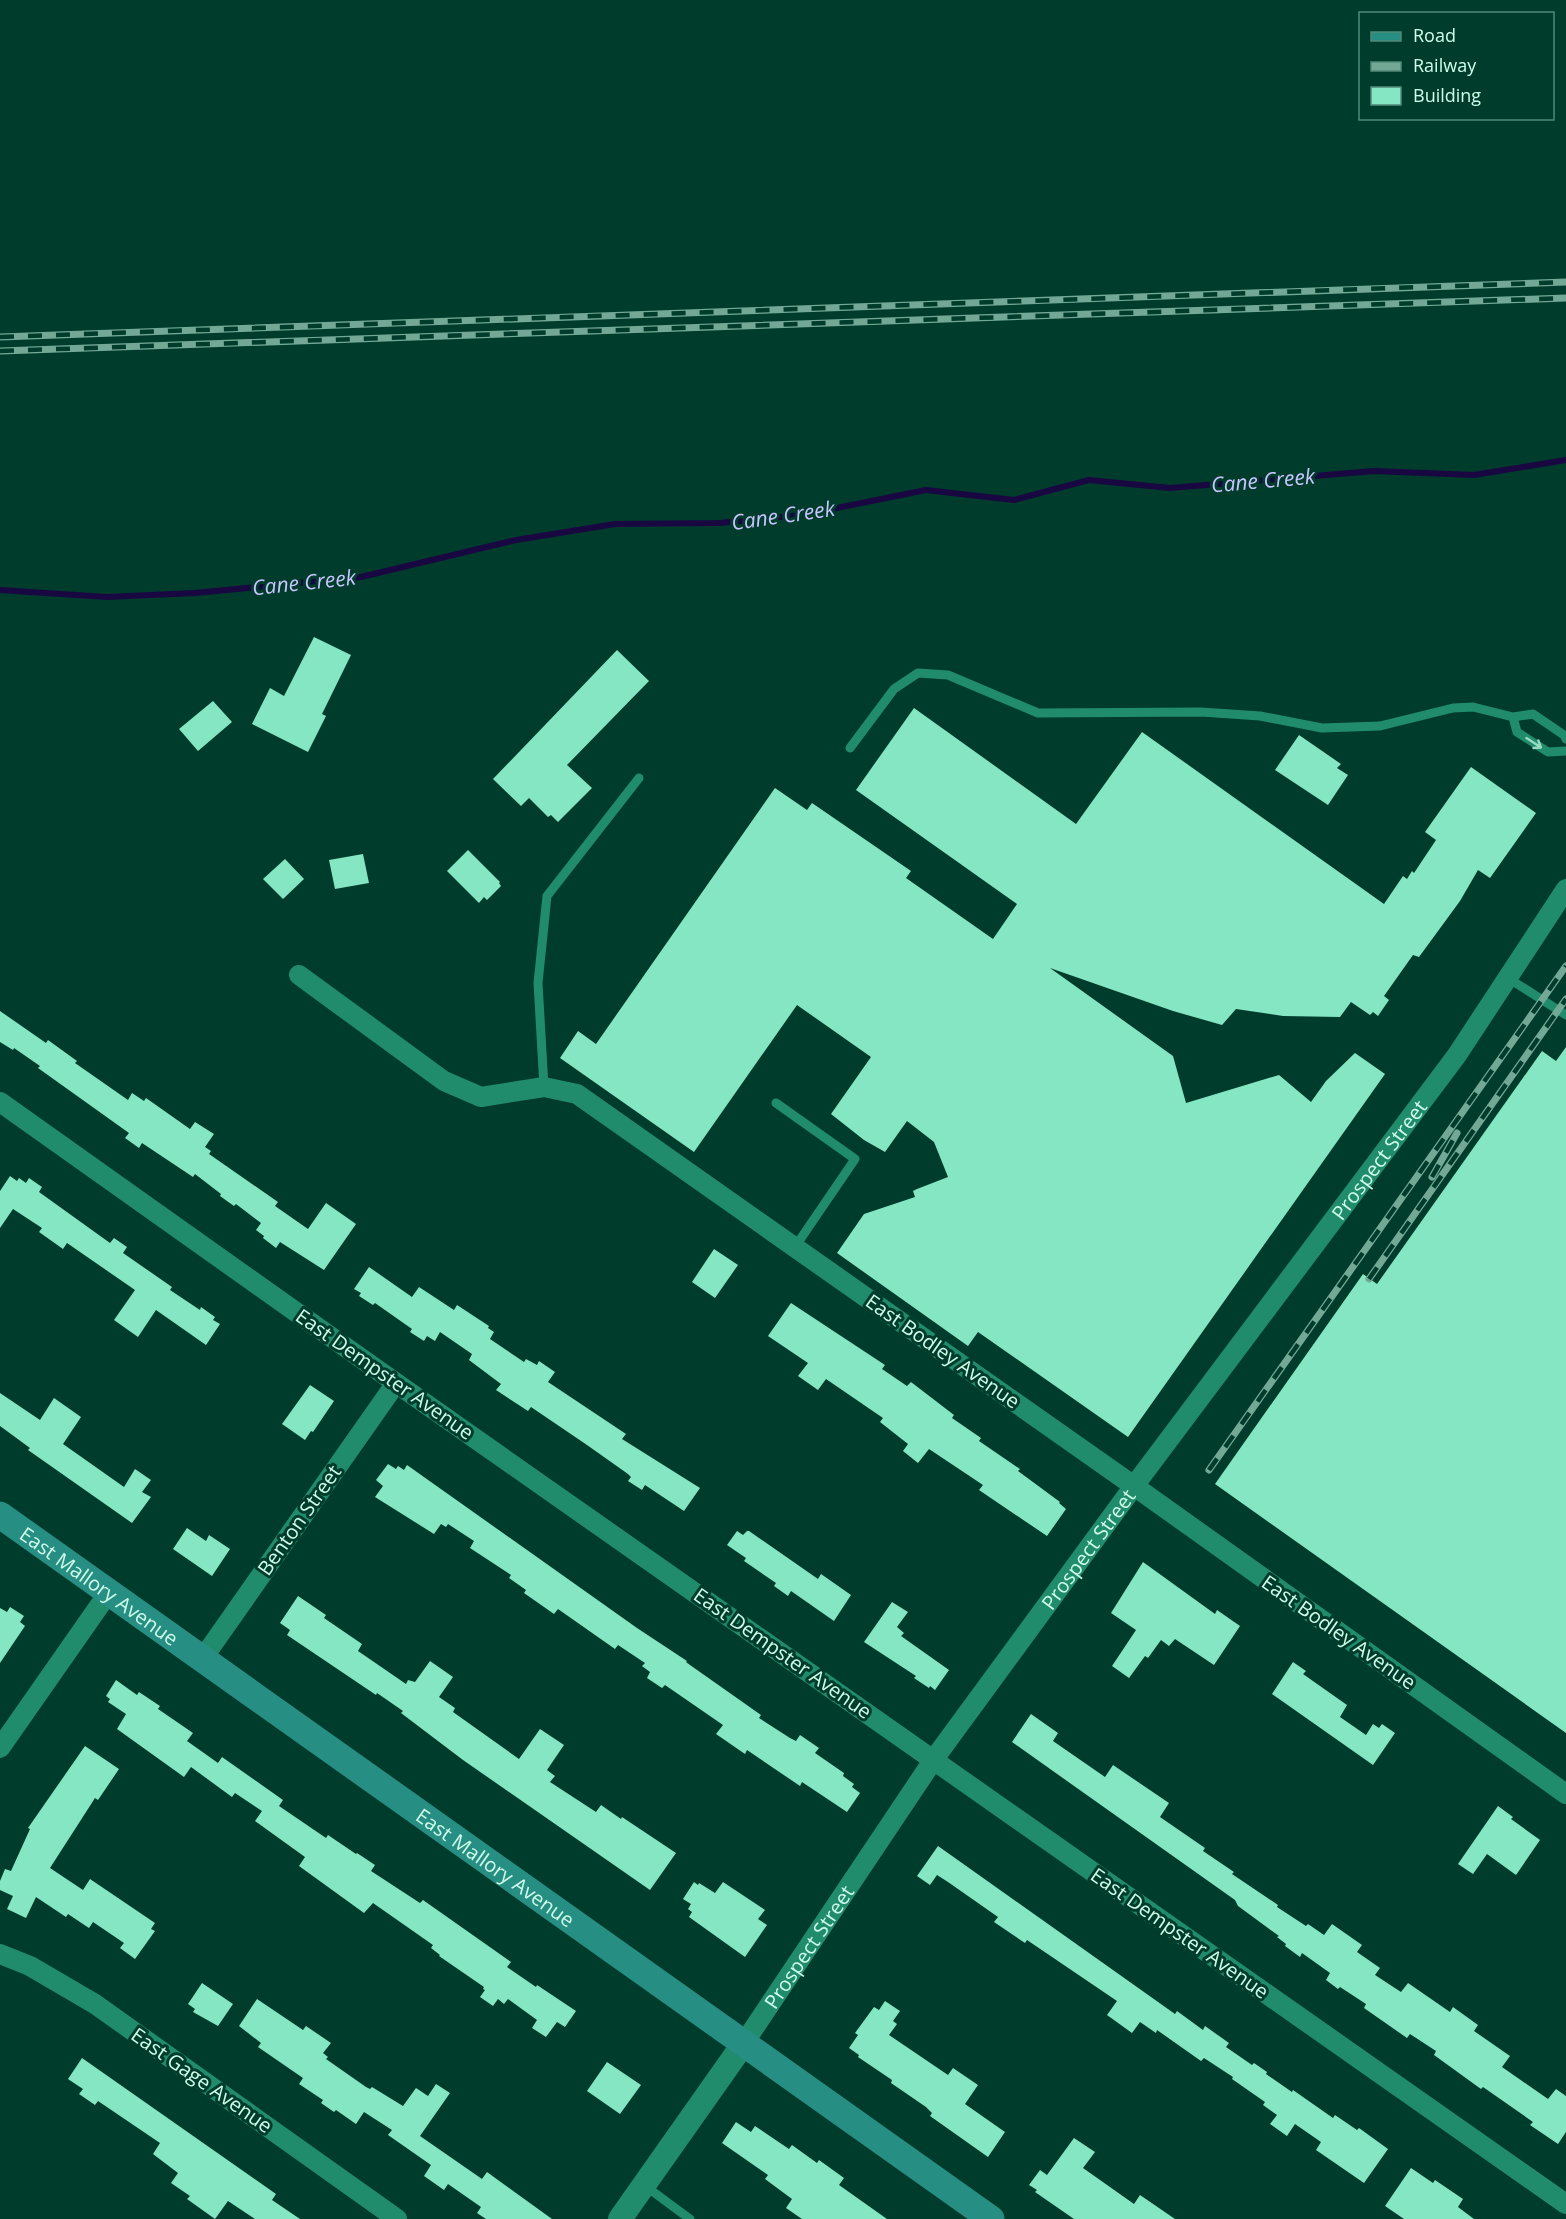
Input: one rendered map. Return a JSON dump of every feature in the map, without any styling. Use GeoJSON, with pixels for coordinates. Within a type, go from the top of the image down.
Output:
{"type":"FeatureCollection","features":[{"type":"Feature","properties":{"kind":"main road","name":"East Mallory Avenue"},"geometry":{"type":"LineString","coordinates":[[0,1515],[991,2219]]}},
{"type":"Feature","properties":{"kind":"street","name":"Prospect Street"},"geometry":{"type":"LineString","coordinates":[[620,2219],[744,2043],[934,1760],[1134,1486],[1457,1056],[1566,889]]}},
{"type":"Feature","properties":{"kind":"street","name":"East Bodley Avenue"},"geometry":{"type":"LineString","coordinates":[[298,975],[444,1081],[481,1097],[544,1087],[577,1094],[1134,1486],[1566,1794]]}},
{"type":"Feature","properties":{"kind":"street","name":"East Dempster Avenue"},"geometry":{"type":"LineString","coordinates":[[0,1102],[396,1383],[1566,2204]]}},
{"type":"Feature","properties":{"kind":"street","name":"Benton Street"},"geometry":{"type":"LineString","coordinates":[[203,1658],[396,1383]]}},
{"type":"Feature","properties":{"kind":"street"},"geometry":{"type":"LineString","coordinates":[[0,1748],[109,1592]]}},
{"type":"Feature","properties":{"kind":"street","name":"East Gage Avenue"},"geometry":{"type":"LineString","coordinates":[[0,1954],[30,1966],[95,2004],[397,2219]]}},
{"type":"Feature","properties":{"kind":"lane"},"geometry":{"type":"LineString","coordinates":[[850,748],[894,689],[918,673],[948,675],[1038,713],[1201,712],[1260,716],[1322,728],[1380,726],[1453,708],[1473,708],[1513,717],[1533,714],[1564,735],[1566,739]]}},
{"type":"Feature","properties":{"kind":"lane"},"geometry":{"type":"LineString","coordinates":[[1513,717],[1517,732],[1548,752],[1566,751]]}},
{"type":"Feature","properties":{"kind":"lane"},"geometry":{"type":"LineString","coordinates":[[544,1087],[538,983],[547,896],[639,778]]}},
{"type":"Feature","properties":{"kind":"lane"},"geometry":{"type":"LineString","coordinates":[[1508,978],[1566,1015]]}},
{"type":"Feature","properties":{"kind":"lane"},"geometry":{"type":"LineString","coordinates":[[776,1103],[855,1160],[795,1247]]}},
{"type":"Feature","properties":{"kind":"lane"},"geometry":{"type":"LineString","coordinates":[[644,2185],[690,2219]]}},
{"type":"Feature","properties":{"kind":"building"},"geometry":{"type":"Polygon","coordinates":[[[314,637],[351,655],[322,714],[326,716],[308,752],[252,724],[270,688],[284,696],[314,637]]]}},
{"type":"Feature","properties":{"kind":"building"},"geometry":{"type":"Polygon","coordinates":[[[617,650],[649,681],[567,765],[592,788],[558,822],[551,815],[548,817],[529,798],[521,806],[493,779],[617,650]]]}},
{"type":"Feature","properties":{"kind":"building"},"geometry":{"type":"Polygon","coordinates":[[[213,701],[232,722],[198,751],[179,729],[213,701]]]}},
{"type":"Feature","properties":{"kind":"building"},"geometry":{"type":"Polygon","coordinates":[[[914,708],[1076,824],[1142,732],[1384,904],[1403,876],[1407,879],[1412,871],[1414,873],[1436,840],[1425,832],[1471,767],[1536,813],[1490,878],[1478,870],[1460,901],[1419,957],[1413,955],[1384,996],[1389,1000],[1378,1016],[1373,1012],[1370,1015],[1351,1002],[1340,1017],[1283,1016],[1236,1009],[1222,1025],[1173,1011],[1050,968],[1173,1056],[1186,1103],[1279,1075],[1311,1102],[1326,1081],[1355,1053],[1385,1074],[1128,1437],[978,1332],[968,1346],[837,1253],[864,1214],[915,1197],[913,1191],[948,1177],[934,1142],[907,1121],[885,1152],[864,1140],[831,1114],[871,1057],[797,1005],[694,1152],[560,1058],[578,1031],[596,1044],[775,788],[807,810],[812,803],[911,871],[906,878],[993,939],[1017,904],[856,790],[914,708]]]}},
{"type":"Feature","properties":{"kind":"building"},"geometry":{"type":"Polygon","coordinates":[[[1299,735],[1341,764],[1337,768],[1348,775],[1328,805],[1275,770],[1299,735]]]}},
{"type":"Feature","properties":{"kind":"building"},"geometry":{"type":"Polygon","coordinates":[[[468,850],[500,882],[501,886],[487,900],[484,897],[479,903],[447,871],[468,850]]]}},
{"type":"Feature","properties":{"kind":"building"},"geometry":{"type":"Polygon","coordinates":[[[363,854],[369,883],[335,889],[329,860],[363,854]]]}},
{"type":"Feature","properties":{"kind":"building"},"geometry":{"type":"Polygon","coordinates":[[[285,859],[304,879],[283,899],[263,879],[285,859]]]}},
{"type":"Feature","properties":{"kind":"building"},"geometry":{"type":"Polygon","coordinates":[[[0,1011],[46,1043],[48,1040],[77,1061],[75,1063],[128,1100],[132,1093],[144,1101],[146,1098],[190,1129],[195,1122],[214,1134],[205,1147],[211,1151],[209,1154],[278,1202],[275,1206],[308,1229],[326,1203],[356,1224],[324,1270],[280,1242],[276,1248],[256,1230],[261,1223],[236,1204],[234,1206],[220,1196],[221,1194],[195,1174],[193,1177],[142,1143],[139,1148],[125,1138],[129,1133],[38,1068],[40,1066],[14,1048],[13,1050],[0,1042],[0,1011]]]}},
{"type":"Feature","properties":{"kind":"building"},"geometry":{"type":"Polygon","coordinates":[[[1566,1047],[1566,1733],[1215,1484],[1363,1274],[1377,1284],[1542,1051],[1556,1061],[1566,1047]]]}},
{"type":"Feature","properties":{"kind":"building"},"geometry":{"type":"Polygon","coordinates":[[[10,1176],[26,1183],[29,1178],[42,1187],[39,1192],[110,1243],[114,1238],[127,1247],[123,1253],[172,1287],[170,1290],[215,1317],[213,1320],[220,1324],[206,1345],[156,1310],[138,1337],[114,1320],[135,1290],[67,1243],[63,1249],[39,1232],[42,1228],[13,1209],[0,1228],[0,1191],[10,1176]]]}},
{"type":"Feature","properties":{"kind":"building"},"geometry":{"type":"Polygon","coordinates":[[[714,1249],[738,1265],[715,1298],[692,1282],[714,1249]]]}},
{"type":"Feature","properties":{"kind":"building"},"geometry":{"type":"Polygon","coordinates":[[[369,1267],[412,1297],[419,1287],[454,1310],[457,1305],[489,1326],[488,1328],[494,1332],[490,1339],[524,1362],[526,1359],[537,1365],[539,1361],[555,1372],[548,1382],[626,1434],[622,1439],[700,1488],[684,1511],[645,1485],[642,1490],[628,1481],[631,1477],[628,1474],[587,1445],[531,1407],[528,1411],[496,1390],[501,1384],[469,1360],[472,1354],[440,1332],[435,1341],[427,1336],[424,1341],[410,1332],[412,1329],[375,1303],[373,1305],[359,1296],[361,1293],[354,1289],[369,1267]]]}},
{"type":"Feature","properties":{"kind":"building"},"geometry":{"type":"Polygon","coordinates":[[[791,1303],[885,1365],[882,1369],[907,1386],[911,1382],[954,1415],[952,1418],[981,1438],[979,1441],[1020,1469],[1018,1471],[1060,1502],[1066,1509],[1047,1536],[979,1490],[983,1485],[929,1449],[918,1463],[903,1451],[908,1444],[880,1422],[883,1418],[826,1379],[818,1390],[798,1376],[808,1363],[768,1336],[791,1303]]]}},
{"type":"Feature","properties":{"kind":"building"},"geometry":{"type":"Polygon","coordinates":[[[310,1385],[334,1401],[305,1440],[282,1424],[310,1385]]]}},
{"type":"Feature","properties":{"kind":"building"},"geometry":{"type":"Polygon","coordinates":[[[0,1393],[40,1420],[54,1398],[81,1417],[63,1444],[124,1487],[135,1469],[151,1480],[142,1492],[151,1497],[132,1523],[28,1450],[30,1448],[0,1426],[0,1393]]]}},
{"type":"Feature","properties":{"kind":"building"},"geometry":{"type":"Polygon","coordinates":[[[388,1464],[396,1469],[398,1466],[404,1470],[407,1465],[687,1661],[761,1715],[759,1718],[796,1741],[800,1735],[819,1748],[815,1753],[844,1773],[843,1776],[854,1784],[852,1787],[860,1793],[847,1812],[802,1782],[800,1786],[747,1750],[745,1754],[716,1734],[723,1725],[665,1685],[662,1688],[647,1678],[650,1672],[642,1666],[645,1663],[618,1645],[615,1649],[558,1609],[554,1614],[524,1593],[526,1590],[509,1578],[511,1575],[470,1548],[474,1541],[448,1524],[446,1527],[441,1524],[434,1534],[375,1497],[383,1486],[376,1480],[388,1464]]]}},
{"type":"Feature","properties":{"kind":"building"},"geometry":{"type":"Polygon","coordinates":[[[187,1528],[206,1541],[209,1535],[230,1549],[212,1576],[173,1549],[187,1528]]]}},
{"type":"Feature","properties":{"kind":"building"},"geometry":{"type":"Polygon","coordinates":[[[737,1531],[743,1535],[749,1531],[818,1579],[821,1574],[851,1595],[834,1621],[791,1591],[788,1596],[774,1586],[776,1583],[744,1561],[746,1558],[727,1545],[737,1531]]]}},
{"type":"Feature","properties":{"kind":"building"},"geometry":{"type":"Polygon","coordinates":[[[1143,1562],[1215,1614],[1217,1610],[1240,1626],[1214,1665],[1175,1639],[1169,1646],[1161,1640],[1148,1658],[1145,1656],[1129,1678],[1112,1666],[1136,1630],[1111,1613],[1143,1562]]]}},
{"type":"Feature","properties":{"kind":"building"},"geometry":{"type":"Polygon","coordinates":[[[298,1596],[326,1615],[324,1618],[362,1644],[358,1651],[406,1684],[408,1680],[415,1682],[430,1661],[453,1677],[439,1697],[455,1708],[453,1712],[519,1759],[540,1729],[564,1745],[547,1770],[555,1776],[550,1782],[596,1812],[601,1805],[676,1853],[650,1890],[463,1760],[401,1713],[403,1711],[287,1635],[290,1630],[280,1623],[298,1596]]]}},
{"type":"Feature","properties":{"kind":"building"},"geometry":{"type":"Polygon","coordinates":[[[892,1602],[908,1612],[897,1627],[904,1633],[901,1636],[949,1670],[935,1690],[914,1678],[916,1676],[864,1642],[892,1602]]]}},
{"type":"Feature","properties":{"kind":"building"},"geometry":{"type":"Polygon","coordinates":[[[10,1607],[24,1616],[20,1622],[25,1626],[0,1663],[0,1608],[7,1612],[10,1607]]]}},
{"type":"Feature","properties":{"kind":"building"},"geometry":{"type":"Polygon","coordinates":[[[1293,1662],[1306,1671],[1303,1674],[1347,1705],[1340,1717],[1366,1735],[1373,1724],[1379,1728],[1382,1724],[1395,1733],[1373,1765],[1272,1694],[1293,1662]]]}},
{"type":"Feature","properties":{"kind":"building"},"geometry":{"type":"Polygon","coordinates":[[[116,1680],[137,1695],[139,1692],[160,1706],[158,1709],[193,1733],[187,1741],[218,1763],[222,1757],[283,1800],[279,1806],[326,1838],[328,1835],[375,1865],[371,1871],[420,1903],[423,1900],[511,1962],[507,1967],[576,2011],[565,2027],[557,2022],[546,2037],[532,2028],[537,2020],[508,1999],[504,2004],[498,1999],[493,2006],[480,1997],[485,1990],[484,1987],[439,1956],[431,1948],[433,1945],[373,1903],[364,1913],[299,1866],[305,1857],[255,1821],[262,1811],[235,1793],[232,1797],[191,1767],[184,1777],[117,1729],[126,1714],[108,1702],[110,1699],[106,1696],[116,1680]]]}},
{"type":"Feature","properties":{"kind":"building"},"geometry":{"type":"Polygon","coordinates":[[[1031,1714],[1058,1733],[1053,1741],[1105,1777],[1113,1765],[1169,1803],[1160,1817],[1205,1848],[1203,1851],[1278,1905],[1277,1907],[1324,1935],[1332,1924],[1362,1945],[1357,1952],[1380,1968],[1375,1975],[1401,1992],[1408,1983],[1450,2012],[1453,2007],[1478,2025],[1474,2031],[1510,2056],[1502,2067],[1548,2099],[1556,2089],[1566,2096],[1566,2132],[1558,2144],[1530,2125],[1533,2122],[1483,2087],[1481,2089],[1434,2055],[1436,2051],[1410,2034],[1407,2038],[1364,2008],[1366,2004],[1340,1987],[1338,1989],[1326,1980],[1330,1973],[1302,1953],[1300,1957],[1285,1946],[1286,1944],[1277,1937],[1279,1936],[1238,1906],[1235,1900],[1012,1742],[1031,1714]]]}},
{"type":"Feature","properties":{"kind":"building"},"geometry":{"type":"Polygon","coordinates":[[[85,1746],[119,1769],[98,1800],[95,1798],[50,1868],[83,1890],[90,1879],[155,1923],[151,1929],[155,1931],[135,1959],[120,1948],[124,1943],[93,1922],[89,1928],[68,1914],[66,1917],[36,1897],[26,1918],[7,1909],[13,1896],[0,1890],[0,1881],[5,1869],[11,1871],[30,1829],[28,1828],[85,1746]]]}},
{"type":"Feature","properties":{"kind":"building"},"geometry":{"type":"Polygon","coordinates":[[[1498,1806],[1513,1817],[1511,1819],[1540,1840],[1516,1875],[1487,1854],[1473,1874],[1458,1864],[1498,1806]]]}},
{"type":"Feature","properties":{"kind":"building"},"geometry":{"type":"Polygon","coordinates":[[[938,1846],[1175,2014],[1177,2011],[1203,2030],[1205,2026],[1229,2043],[1226,2047],[1252,2065],[1254,2063],[1292,2092],[1293,2090],[1333,2118],[1335,2115],[1357,2130],[1359,2128],[1388,2149],[1364,2183],[1316,2150],[1321,2142],[1295,2124],[1287,2136],[1270,2124],[1277,2115],[1263,2105],[1265,2102],[1232,2079],[1233,2077],[1204,2058],[1201,2061],[1157,2030],[1156,2033],[1140,2022],[1132,2033],[1107,2015],[1117,2001],[1027,1940],[1025,1943],[994,1922],[998,1917],[937,1875],[930,1885],[917,1876],[938,1846]]]}},
{"type":"Feature","properties":{"kind":"building"},"geometry":{"type":"Polygon","coordinates":[[[694,1882],[715,1893],[723,1882],[765,1910],[758,1919],[767,1925],[745,1957],[689,1917],[692,1912],[688,1909],[691,1904],[683,1899],[694,1882]]]}},
{"type":"Feature","properties":{"kind":"building"},"geometry":{"type":"Polygon","coordinates":[[[202,1983],[233,2004],[218,2026],[193,2012],[195,2009],[188,2004],[202,1983]]]}},
{"type":"Feature","properties":{"kind":"building"},"geometry":{"type":"Polygon","coordinates":[[[257,1999],[303,2030],[306,2026],[331,2043],[323,2053],[328,2057],[326,2059],[366,2087],[370,2089],[372,2087],[403,2106],[416,2088],[428,2096],[436,2084],[450,2093],[420,2136],[482,2179],[487,2172],[552,2219],[486,2219],[477,2213],[481,2207],[448,2184],[444,2190],[424,2176],[431,2165],[388,2135],[392,2130],[364,2112],[356,2124],[321,2103],[323,2100],[299,2084],[303,2078],[258,2047],[261,2043],[239,2026],[257,1999]]]}},
{"type":"Feature","properties":{"kind":"building"},"geometry":{"type":"Polygon","coordinates":[[[885,2001],[900,2011],[893,2021],[897,2024],[889,2035],[948,2075],[953,2068],[978,2085],[965,2104],[1005,2132],[988,2157],[930,2116],[932,2113],[926,2107],[891,2083],[892,2080],[858,2057],[859,2055],[849,2048],[858,2035],[855,2033],[874,2007],[879,2010],[885,2001]]]}},
{"type":"Feature","properties":{"kind":"building"},"geometry":{"type":"Polygon","coordinates":[[[82,2058],[276,2194],[272,2200],[300,2219],[255,2219],[228,2201],[215,2219],[187,2199],[190,2196],[171,2183],[178,2173],[153,2154],[160,2143],[98,2101],[95,2105],[79,2094],[83,2089],[68,2079],[82,2058]]]}},
{"type":"Feature","properties":{"kind":"building"},"geometry":{"type":"Polygon","coordinates":[[[607,2062],[641,2085],[620,2114],[587,2091],[607,2062]]]}},
{"type":"Feature","properties":{"kind":"building"},"geometry":{"type":"Polygon","coordinates":[[[736,2122],[751,2132],[755,2126],[789,2149],[792,2145],[817,2163],[819,2160],[844,2178],[839,2185],[887,2219],[802,2219],[786,2208],[792,2199],[765,2179],[768,2175],[722,2143],[736,2122]]]}},
{"type":"Feature","properties":{"kind":"building"},"geometry":{"type":"Polygon","coordinates":[[[1074,2138],[1095,2152],[1083,2168],[1134,2204],[1140,2195],[1175,2219],[1074,2219],[1035,2192],[1037,2190],[1029,2185],[1040,2170],[1047,2175],[1074,2138]]]}},
{"type":"Feature","properties":{"kind":"building"},"geometry":{"type":"Polygon","coordinates":[[[1411,2168],[1433,2183],[1435,2180],[1463,2199],[1458,2207],[1474,2219],[1404,2219],[1385,2206],[1411,2168]]]}},
{"type":"Feature","properties":{"kind":"waterway","name":"Cane Creek"},"geometry":{"type":"LineString","coordinates":[[0,590],[107,597],[195,593],[361,577],[516,540],[615,524],[719,523],[802,515],[926,490],[1014,500],[1089,480],[1170,488],[1374,471],[1474,475],[1566,460]]}},
{"type":"Feature","properties":{"kind":"railway"},"geometry":{"type":"LineString","coordinates":[[0,337],[1566,282]]}},
{"type":"Feature","properties":{"kind":"railway"},"geometry":{"type":"LineString","coordinates":[[0,351],[1566,298]]}},
{"type":"Feature","properties":{"kind":"railway"},"geometry":{"type":"LineString","coordinates":[[1209,1470],[1566,966]]}},
{"type":"Feature","properties":{"kind":"railway"},"geometry":{"type":"LineString","coordinates":[[1369,1279],[1566,999]]}},
{"type":"Feature","properties":{"kind":"railway"},"geometry":{"type":"LineString","coordinates":[[1432,1177],[1457,1133]]}}]}
